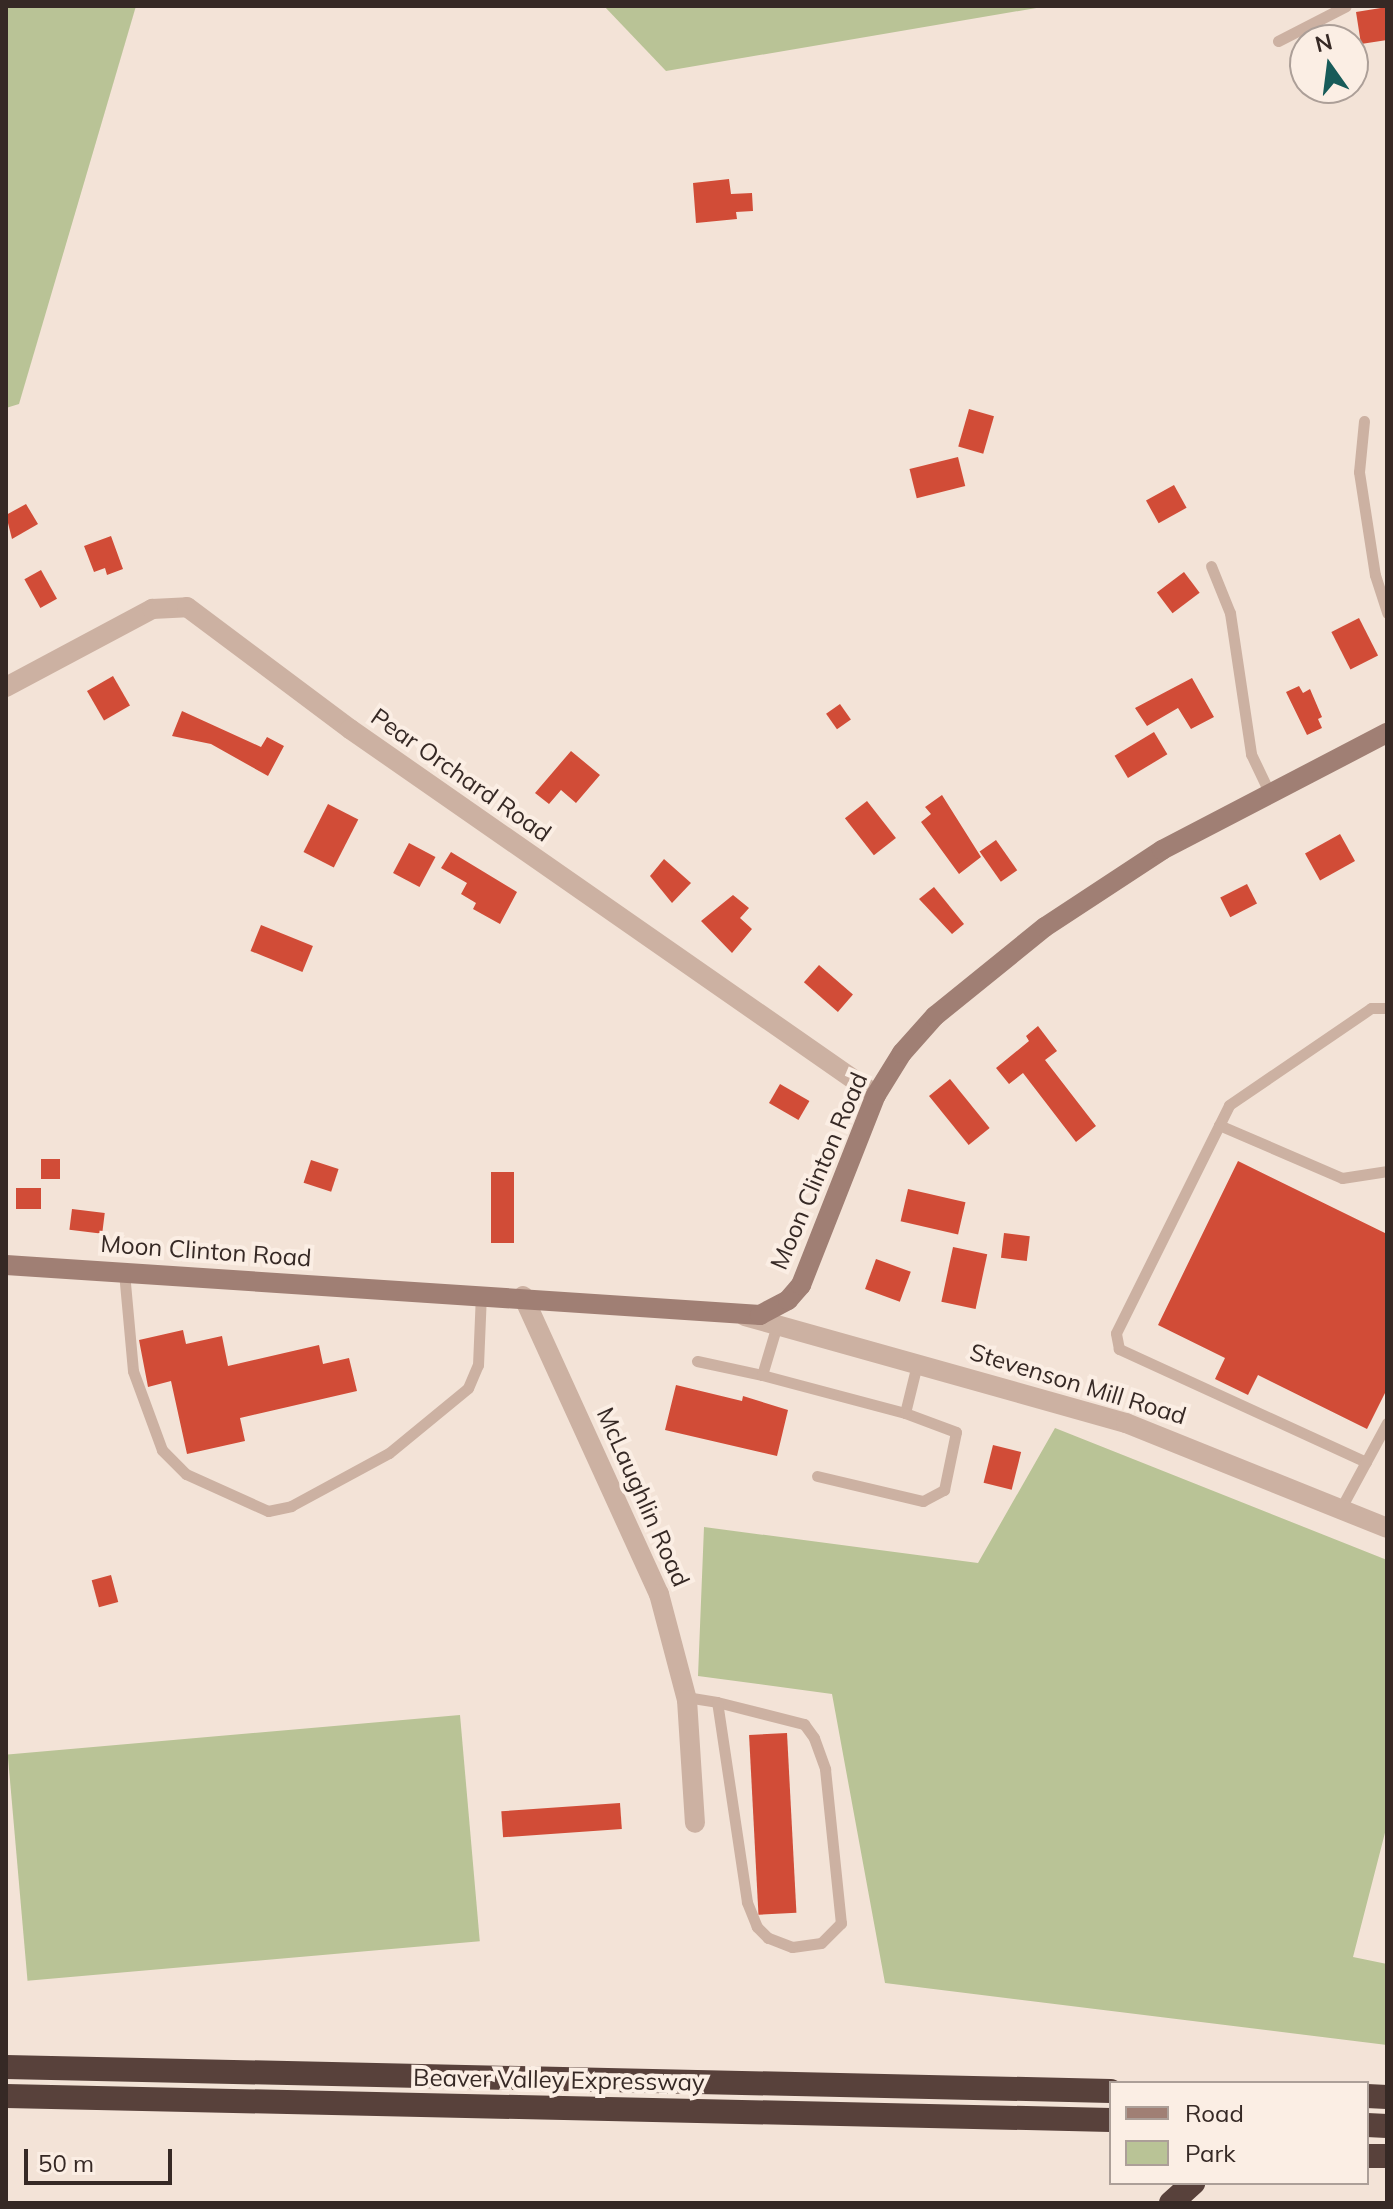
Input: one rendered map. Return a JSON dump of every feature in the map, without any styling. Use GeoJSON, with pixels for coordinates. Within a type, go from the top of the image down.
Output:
{"type":"FeatureCollection","features":[{"type":"Feature","properties":{"kind":"highway","name":"Beaver Valley Expressway"},"geometry":{"type":"LineString","coordinates":[[6,2067],[1109,2091]]}},
{"type":"Feature","properties":{"kind":"highway","name":"Beaver Valley Expressway"},"geometry":{"type":"LineString","coordinates":[[6,2096],[1109,2120]]}},
{"type":"Feature","properties":{"kind":"highway"},"geometry":{"type":"LineString","coordinates":[[1171,2203],[1191,2185]]}},
{"type":"Feature","properties":{"kind":"street","name":"Pear Orchard Road"},"geometry":{"type":"LineString","coordinates":[[6,687],[152,609],[187,607],[363,738],[876,1095]]}},
{"type":"Feature","properties":{"kind":"street","name":"Moon Clinton Road"},"geometry":{"type":"LineString","coordinates":[[6,1265],[481,1293],[745,1316],[772,1309],[801,1285],[876,1095],[920,1033],[980,976],[1151,857],[1387,733]]}},
{"type":"Feature","properties":{"kind":"street","name":"McLaughlin Road"},"geometry":{"type":"LineString","coordinates":[[523,1296],[649,1566],[686,1697],[695,1823]]}},
{"type":"Feature","properties":{"kind":"street","name":"Stevenson Mill Road"},"geometry":{"type":"LineString","coordinates":[[745,1316],[1169,1438],[1387,1528]]}},
{"type":"Feature","properties":{"kind":"lane"},"geometry":{"type":"LineString","coordinates":[[1278,41],[1346,6]]}},
{"type":"Feature","properties":{"kind":"lane"},"geometry":{"type":"LineString","coordinates":[[1364,421],[1359,472],[1375,575],[1387,613]]}},
{"type":"Feature","properties":{"kind":"lane"},"geometry":{"type":"LineString","coordinates":[[1211,566],[1223,587],[1232,624],[1251,754],[1270,794]]}},
{"type":"Feature","properties":{"kind":"lane"},"geometry":{"type":"LineString","coordinates":[[1366,1462],[1119,1349],[1116,1333],[1229,1105],[1371,1008],[1387,1008]]}},
{"type":"Feature","properties":{"kind":"lane"},"geometry":{"type":"LineString","coordinates":[[1219,1125],[1342,1178],[1387,1171]]}},
{"type":"Feature","properties":{"kind":"lane"},"geometry":{"type":"LineString","coordinates":[[124,1272],[133,1371],[162,1450],[186,1474],[268,1511],[291,1506],[389,1453],[468,1388],[478,1365],[481,1293]]}},
{"type":"Feature","properties":{"kind":"lane"},"geometry":{"type":"LineString","coordinates":[[762,1375],[777,1325]]}},
{"type":"Feature","properties":{"kind":"lane"},"geometry":{"type":"LineString","coordinates":[[697,1361],[905,1413],[956,1432],[944,1490],[923,1501],[817,1476]]}},
{"type":"Feature","properties":{"kind":"lane"},"geometry":{"type":"LineString","coordinates":[[905,1413],[917,1364]]}},
{"type":"Feature","properties":{"kind":"lane"},"geometry":{"type":"LineString","coordinates":[[1341,1508],[1387,1423]]}},
{"type":"Feature","properties":{"kind":"lane"},"geometry":{"type":"LineString","coordinates":[[686,1697],[717,1702],[804,1724],[814,1738],[825,1769],[841,1923],[821,1943],[792,1947],[768,1938],[757,1927],[747,1902],[717,1702]]}},
{"type":"Feature","properties":{"kind":"green space"},"geometry":{"type":"Polygon","coordinates":[[[6,6],[136,6],[19,404],[6,408],[6,6]]]}},
{"type":"Feature","properties":{"kind":"green space"},"geometry":{"type":"Polygon","coordinates":[[[604,6],[1048,6],[666,71],[604,6]]]}},
{"type":"Feature","properties":{"kind":"green space"},"geometry":{"type":"Polygon","coordinates":[[[1055,1428],[1387,1560],[1387,1825],[1353,1957],[1387,1964],[1387,2045],[885,1983],[832,1694],[698,1676],[704,1527],[978,1563],[1055,1428]]]}},
{"type":"Feature","properties":{"kind":"green space"},"geometry":{"type":"Polygon","coordinates":[[[460,1715],[480,1941],[28,1981],[8,1755],[460,1715]]]}},
{"type":"Feature","properties":{"kind":"building"},"geometry":{"type":"Polygon","coordinates":[[[1387,7],[1387,40],[1369,43],[1369,24],[1358,24],[1356,12],[1387,7]]]}},
{"type":"Feature","properties":{"kind":"building"},"geometry":{"type":"Polygon","coordinates":[[[729,179],[731,194],[752,193],[753,211],[736,212],[737,219],[696,223],[693,183],[729,179]]]}},
{"type":"Feature","properties":{"kind":"building"},"geometry":{"type":"Polygon","coordinates":[[[969,409],[994,416],[983,454],[958,446],[969,409]]]}},
{"type":"Feature","properties":{"kind":"building"},"geometry":{"type":"Polygon","coordinates":[[[958,457],[965,486],[917,498],[909,469],[958,457]]]}},
{"type":"Feature","properties":{"kind":"building"},"geometry":{"type":"Polygon","coordinates":[[[1174,485],[1187,508],[1159,523],[1146,501],[1174,485]]]}},
{"type":"Feature","properties":{"kind":"building"},"geometry":{"type":"Polygon","coordinates":[[[26,504],[38,524],[12,539],[6,515],[26,504]]]}},
{"type":"Feature","properties":{"kind":"building"},"geometry":{"type":"Polygon","coordinates":[[[111,536],[123,569],[107,575],[105,568],[94,572],[84,546],[111,536]]]}},
{"type":"Feature","properties":{"kind":"building"},"geometry":{"type":"Polygon","coordinates":[[[41,570],[57,599],[40,608],[24,579],[41,570]]]}},
{"type":"Feature","properties":{"kind":"building"},"geometry":{"type":"Polygon","coordinates":[[[1184,572],[1200,593],[1172,613],[1157,592],[1184,572]]]}},
{"type":"Feature","properties":{"kind":"building"},"geometry":{"type":"Polygon","coordinates":[[[1359,618],[1378,655],[1350,669],[1331,632],[1359,618]]]}},
{"type":"Feature","properties":{"kind":"building"},"geometry":{"type":"Polygon","coordinates":[[[113,676],[130,705],[104,720],[87,691],[113,676]]]}},
{"type":"Feature","properties":{"kind":"building"},"geometry":{"type":"Polygon","coordinates":[[[1192,678],[1214,717],[1191,729],[1178,708],[1147,726],[1135,708],[1192,678]]]}},
{"type":"Feature","properties":{"kind":"building"},"geometry":{"type":"Polygon","coordinates":[[[1299,686],[1303,693],[1310,689],[1322,717],[1318,719],[1322,728],[1307,735],[1286,692],[1299,686]]]}},
{"type":"Feature","properties":{"kind":"building"},"geometry":{"type":"Polygon","coordinates":[[[840,704],[851,720],[837,729],[826,714],[840,704]]]}},
{"type":"Feature","properties":{"kind":"building"},"geometry":{"type":"Polygon","coordinates":[[[182,711],[261,747],[267,737],[284,746],[268,776],[211,744],[172,736],[182,711]]]}},
{"type":"Feature","properties":{"kind":"building"},"geometry":{"type":"Polygon","coordinates":[[[1154,732],[1167,754],[1128,778],[1115,756],[1154,732]]]}},
{"type":"Feature","properties":{"kind":"building"},"geometry":{"type":"Polygon","coordinates":[[[571,751],[600,775],[576,803],[561,790],[549,804],[535,793],[571,751]]]}},
{"type":"Feature","properties":{"kind":"building"},"geometry":{"type":"Polygon","coordinates":[[[942,795],[981,857],[959,874],[921,822],[931,814],[925,807],[942,795]]]}},
{"type":"Feature","properties":{"kind":"building"},"geometry":{"type":"Polygon","coordinates":[[[867,801],[896,838],[874,855],[845,818],[867,801]]]}},
{"type":"Feature","properties":{"kind":"building"},"geometry":{"type":"Polygon","coordinates":[[[328,804],[358,819],[334,868],[303,852],[328,804]]]}},
{"type":"Feature","properties":{"kind":"building"},"geometry":{"type":"Polygon","coordinates":[[[1340,834],[1355,861],[1320,881],[1305,853],[1340,834]]]}},
{"type":"Feature","properties":{"kind":"building"},"geometry":{"type":"Polygon","coordinates":[[[996,840],[1017,870],[1001,882],[980,851],[996,840]]]}},
{"type":"Feature","properties":{"kind":"building"},"geometry":{"type":"Polygon","coordinates":[[[409,843],[435,857],[420,887],[393,873],[409,843]]]}},
{"type":"Feature","properties":{"kind":"building"},"geometry":{"type":"Polygon","coordinates":[[[451,852],[517,892],[500,924],[473,909],[476,903],[461,894],[467,883],[441,868],[451,852]]]}},
{"type":"Feature","properties":{"kind":"building"},"geometry":{"type":"Polygon","coordinates":[[[664,859],[691,883],[672,903],[650,876],[664,859]]]}},
{"type":"Feature","properties":{"kind":"building"},"geometry":{"type":"Polygon","coordinates":[[[1247,884],[1257,904],[1230,917],[1220,898],[1247,884]]]}},
{"type":"Feature","properties":{"kind":"building"},"geometry":{"type":"Polygon","coordinates":[[[934,887],[964,924],[952,934],[919,899],[934,887]]]}},
{"type":"Feature","properties":{"kind":"building"},"geometry":{"type":"Polygon","coordinates":[[[733,895],[749,908],[740,918],[752,929],[732,953],[701,921],[733,895]]]}},
{"type":"Feature","properties":{"kind":"building"},"geometry":{"type":"Polygon","coordinates":[[[261,925],[313,946],[302,972],[251,951],[261,925]]]}},
{"type":"Feature","properties":{"kind":"building"},"geometry":{"type":"Polygon","coordinates":[[[819,965],[853,995],[838,1012],[804,982],[819,965]]]}},
{"type":"Feature","properties":{"kind":"building"},"geometry":{"type":"Polygon","coordinates":[[[1038,1026],[1057,1051],[1045,1060],[1096,1126],[1076,1142],[1023,1073],[1009,1084],[996,1068],[1029,1041],[1026,1036],[1038,1026]]]}},
{"type":"Feature","properties":{"kind":"building"},"geometry":{"type":"Polygon","coordinates":[[[950,1079],[990,1128],[969,1145],[929,1096],[950,1079]]]}},
{"type":"Feature","properties":{"kind":"building"},"geometry":{"type":"Polygon","coordinates":[[[780,1084],[809,1101],[798,1120],[769,1103],[780,1084]]]}},
{"type":"Feature","properties":{"kind":"building"},"geometry":{"type":"Polygon","coordinates":[[[41,1159],[60,1159],[60,1179],[41,1179],[41,1159]]]}},
{"type":"Feature","properties":{"kind":"building"},"geometry":{"type":"Polygon","coordinates":[[[311,1160],[339,1169],[331,1192],[304,1183],[311,1160]]]}},
{"type":"Feature","properties":{"kind":"building"},"geometry":{"type":"Polygon","coordinates":[[[1238,1161],[1387,1234],[1387,1389],[1367,1429],[1258,1375],[1248,1395],[1215,1379],[1225,1358],[1158,1325],[1238,1161]]]}},
{"type":"Feature","properties":{"kind":"building"},"geometry":{"type":"Polygon","coordinates":[[[491,1172],[514,1172],[514,1243],[491,1243],[491,1172]]]}},
{"type":"Feature","properties":{"kind":"building"},"geometry":{"type":"Polygon","coordinates":[[[16,1188],[41,1188],[41,1209],[16,1209],[16,1188]]]}},
{"type":"Feature","properties":{"kind":"building"},"geometry":{"type":"Polygon","coordinates":[[[908,1189],[965,1202],[958,1234],[901,1221],[908,1189]]]}},
{"type":"Feature","properties":{"kind":"building"},"geometry":{"type":"Polygon","coordinates":[[[72,1209],[105,1213],[102,1234],[69,1230],[72,1209]]]}},
{"type":"Feature","properties":{"kind":"building"},"geometry":{"type":"Polygon","coordinates":[[[1004,1233],[1030,1236],[1027,1261],[1001,1258],[1004,1233]]]}},
{"type":"Feature","properties":{"kind":"building"},"geometry":{"type":"Polygon","coordinates":[[[953,1247],[987,1254],[976,1309],[941,1302],[953,1247]]]}},
{"type":"Feature","properties":{"kind":"building"},"geometry":{"type":"Polygon","coordinates":[[[876,1259],[911,1272],[900,1302],[865,1289],[876,1259]]]}},
{"type":"Feature","properties":{"kind":"building"},"geometry":{"type":"Polygon","coordinates":[[[183,1330],[186,1344],[222,1336],[228,1366],[319,1345],[323,1364],[349,1358],[357,1391],[240,1418],[245,1441],[187,1454],[171,1381],[148,1387],[139,1340],[183,1330]]]}},
{"type":"Feature","properties":{"kind":"building"},"geometry":{"type":"Polygon","coordinates":[[[676,1385],[742,1401],[743,1396],[788,1410],[777,1456],[665,1430],[676,1385]]]}},
{"type":"Feature","properties":{"kind":"building"},"geometry":{"type":"Polygon","coordinates":[[[993,1445],[1021,1452],[1012,1490],[984,1483],[993,1445]]]}},
{"type":"Feature","properties":{"kind":"building"},"geometry":{"type":"Polygon","coordinates":[[[111,1575],[118,1602],[99,1607],[92,1580],[111,1575]]]}},
{"type":"Feature","properties":{"kind":"building"},"geometry":{"type":"Polygon","coordinates":[[[787,1733],[796,1913],[758,1915],[749,1735],[787,1733]]]}},
{"type":"Feature","properties":{"kind":"building"},"geometry":{"type":"Polygon","coordinates":[[[620,1803],[622,1829],[503,1837],[501,1811],[620,1803]]]}}]}
